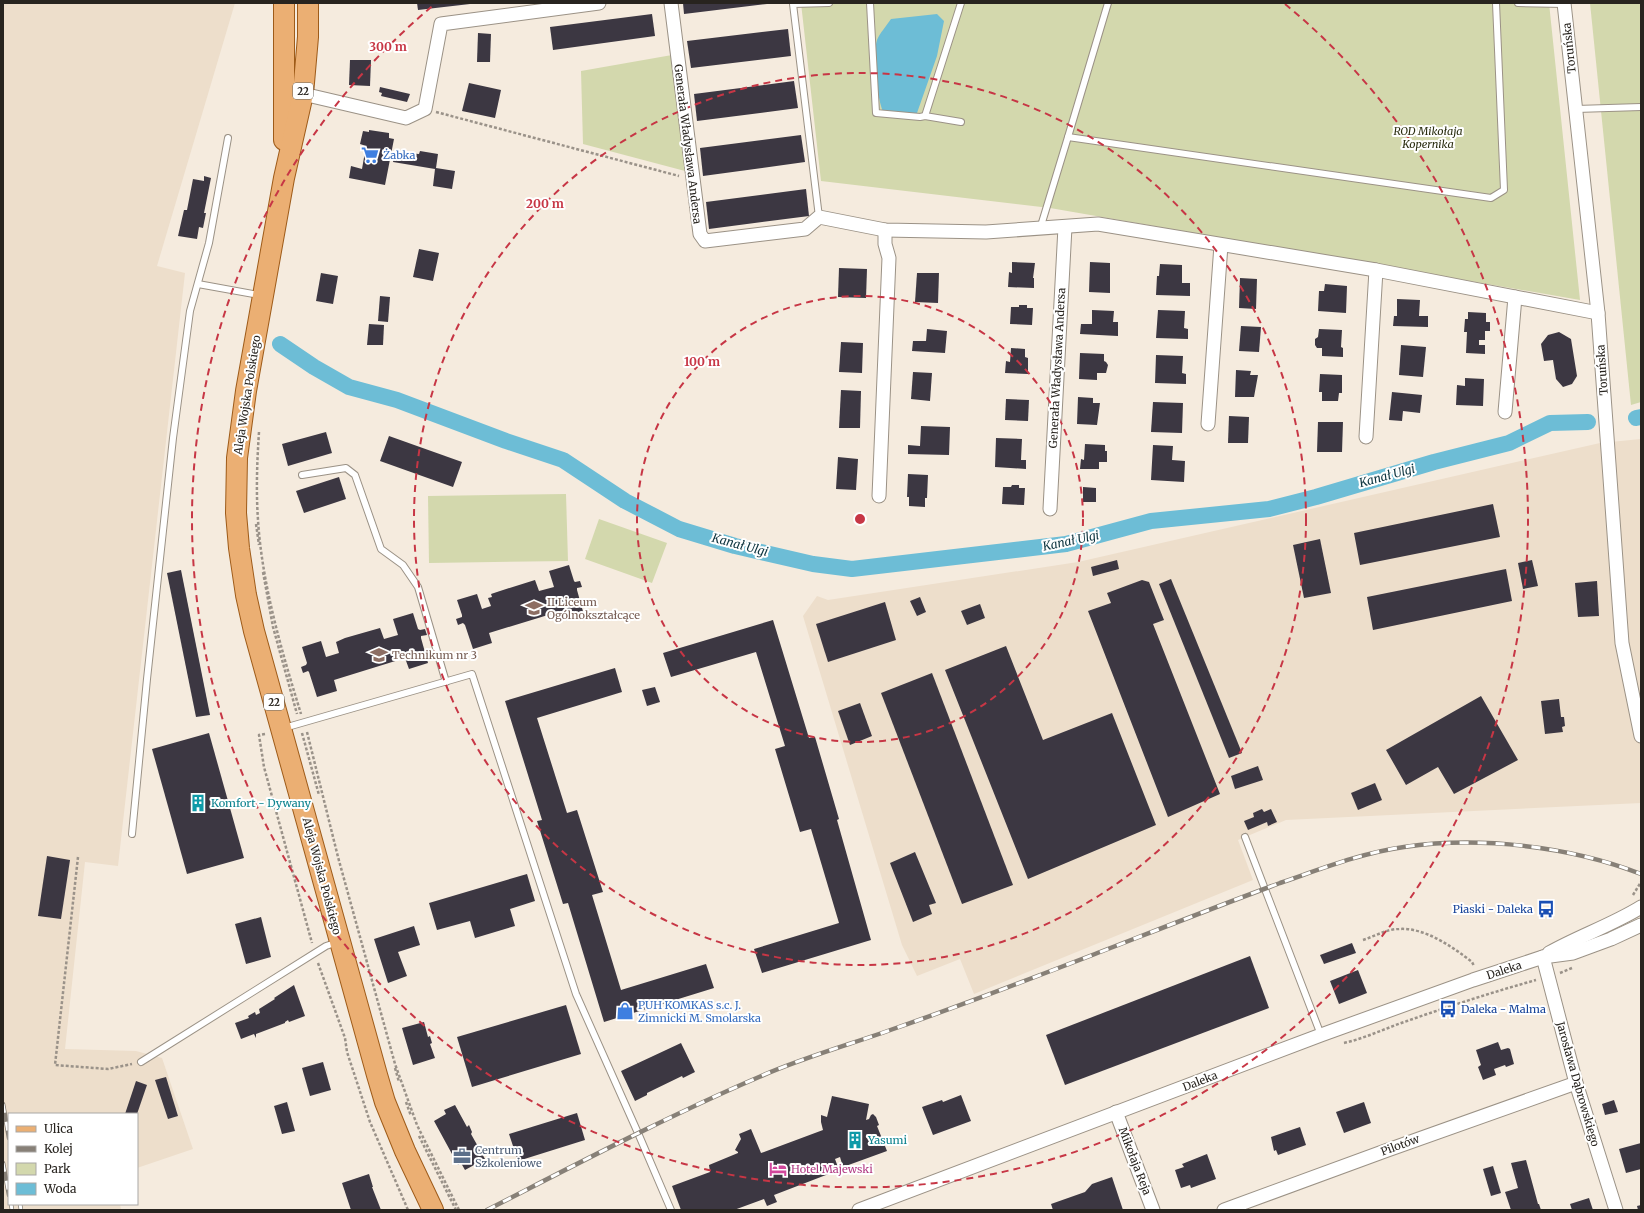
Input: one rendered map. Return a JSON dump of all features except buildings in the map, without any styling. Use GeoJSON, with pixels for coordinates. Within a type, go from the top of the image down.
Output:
{"type":"FeatureCollection","features":[{"type":"Feature","properties":{"kind":"main road","name":"Aleja Wojska Polskiego"},"geometry":{"type":"LineString","coordinates":[[284,3],[284,178]]}},
{"type":"Feature","properties":{"kind":"main road","name":"Aleja Wojska Polskiego"},"geometry":{"type":"LineString","coordinates":[[308,3],[308,38],[303,94],[284,178],[240,429],[236,475],[236,513],[239,548],[246,595],[254,630],[385,1102],[404,1151],[433,1210]]}},
{"type":"Feature","properties":{"kind":"street"},"geometry":{"type":"LineString","coordinates":[[303,94],[406,118],[425,109],[441,24],[599,3]]}},
{"type":"Feature","properties":{"kind":"street","name":"Generała Władysława Andersa"},"geometry":{"type":"LineString","coordinates":[[671,3],[700,234],[705,241],[805,229],[820,217]]}},
{"type":"Feature","properties":{"kind":"street","name":"Toruńska"},"geometry":{"type":"LineString","coordinates":[[1564,3],[1598,313],[1622,643],[1641,736]]}},
{"type":"Feature","properties":{"kind":"street"},"geometry":{"type":"LineString","coordinates":[[820,217],[885,230],[986,232],[1098,224],[1376,270],[1598,313]]}},
{"type":"Feature","properties":{"kind":"street","name":"Generała Władysława Andersa"},"geometry":{"type":"LineString","coordinates":[[1050,509],[1065,227]]}},
{"type":"Feature","properties":{"kind":"street"},"geometry":{"type":"LineString","coordinates":[[880,496],[889,258],[885,244],[885,230]]}},
{"type":"Feature","properties":{"kind":"street"},"geometry":{"type":"LineString","coordinates":[[1208,424],[1221,245]]}},
{"type":"Feature","properties":{"kind":"street"},"geometry":{"type":"LineString","coordinates":[[1366,437],[1376,270]]}},
{"type":"Feature","properties":{"kind":"street"},"geometry":{"type":"LineString","coordinates":[[1505,412],[1515,297]]}},
{"type":"Feature","properties":{"kind":"street","name":"Daleka"},"geometry":{"type":"LineString","coordinates":[[859,1210],[1321,1035],[1480,977],[1542,957],[1570,942],[1623,918],[1641,907]]}},
{"type":"Feature","properties":{"kind":"street","name":"Daleka"},"geometry":{"type":"LineString","coordinates":[[1542,957],[1573,953],[1641,926]]}},
{"type":"Feature","properties":{"kind":"street","name":"Jarosława Dąbrowskiego"},"geometry":{"type":"LineString","coordinates":[[1542,957],[1576,1083],[1616,1210]]}},
{"type":"Feature","properties":{"kind":"street","name":"Pilotów"},"geometry":{"type":"LineString","coordinates":[[1224,1210],[1385,1150],[1576,1083]]}},
{"type":"Feature","properties":{"kind":"street","name":"Mikołaja Reja"},"geometry":{"type":"LineString","coordinates":[[1116,1112],[1153,1210]]}},
{"type":"Feature","properties":{"kind":"lane"},"geometry":{"type":"LineString","coordinates":[[820,217],[793,4],[829,3]]}},
{"type":"Feature","properties":{"kind":"lane"},"geometry":{"type":"LineString","coordinates":[[870,3],[876,113],[920,118],[925,116],[961,122]]}},
{"type":"Feature","properties":{"kind":"lane"},"geometry":{"type":"LineString","coordinates":[[925,116],[961,3]]}},
{"type":"Feature","properties":{"kind":"lane"},"geometry":{"type":"LineString","coordinates":[[1040,229],[1108,3]]}},
{"type":"Feature","properties":{"kind":"lane"},"geometry":{"type":"LineString","coordinates":[[1068,137],[1491,198],[1504,190],[1496,3]]}},
{"type":"Feature","properties":{"kind":"lane"},"geometry":{"type":"LineString","coordinates":[[1518,3],[1564,3]]}},
{"type":"Feature","properties":{"kind":"lane"},"geometry":{"type":"LineString","coordinates":[[1576,109],[1641,108]]}},
{"type":"Feature","properties":{"kind":"lane"},"geometry":{"type":"LineString","coordinates":[[132,834],[146,687],[173,438],[190,311],[209,243],[228,138]]}},
{"type":"Feature","properties":{"kind":"lane"},"geometry":{"type":"LineString","coordinates":[[198,284],[263,296]]}},
{"type":"Feature","properties":{"kind":"lane"},"geometry":{"type":"LineString","coordinates":[[302,475],[346,468],[355,475],[382,549],[403,565],[418,587],[446,682]]}},
{"type":"Feature","properties":{"kind":"lane"},"geometry":{"type":"LineString","coordinates":[[281,729],[472,674],[576,994],[638,1133],[670,1210]]}},
{"type":"Feature","properties":{"kind":"lane"},"geometry":{"type":"LineString","coordinates":[[1244,837],[1321,1035]]}},
{"type":"Feature","properties":{"kind":"lane"},"geometry":{"type":"LineString","coordinates":[[141,1062],[326,946],[340,942]]}},
{"type":"Feature","properties":{"kind":"path"},"geometry":{"type":"LineString","coordinates":[[425,109],[693,180]]}},
{"type":"Feature","properties":{"kind":"path"},"geometry":{"type":"LineString","coordinates":[[258,426],[253,483],[256,522],[265,588],[273,627],[302,723]]}},
{"type":"Feature","properties":{"kind":"path"},"geometry":{"type":"LineString","coordinates":[[259,431],[256,475],[258,521],[263,562],[273,610],[338,857],[395,1064],[417,1125],[458,1210]]}},
{"type":"Feature","properties":{"kind":"path"},"geometry":{"type":"LineString","coordinates":[[281,729],[259,735],[264,767],[315,953],[329,998],[345,1038],[347,1052],[370,1122],[408,1210]]}},
{"type":"Feature","properties":{"kind":"path"},"geometry":{"type":"LineString","coordinates":[[78,857],[55,1065],[108,1069],[141,1062]]}},
{"type":"Feature","properties":{"kind":"path"},"geometry":{"type":"LineString","coordinates":[[1364,940],[1399,929],[1415,931],[1446,943],[1459,952],[1472,962],[1480,977]]}},
{"type":"Feature","properties":{"kind":"shaded area"},"geometry":{"type":"Polygon","coordinates":[[[3,3],[235,3],[157,266],[185,273],[118,866],[85,862],[65,1049],[136,1051],[162,1058],[193,1149],[138,1168],[138,1113],[8,1113],[8,1205],[120,1205],[121,1210],[3,1210],[3,3]]]}},
{"type":"Feature","properties":{"kind":"shaded area"},"geometry":{"type":"Polygon","coordinates":[[[1641,439],[1641,803],[1286,820],[1238,840],[1253,880],[974,994],[960,959],[917,976],[902,945],[803,616],[817,596],[828,600],[1078,562],[1600,443],[1641,439]]]}},
{"type":"Feature","properties":{"kind":"green space","name":"ROD Mikołaja Kopernika"},"geometry":{"type":"Polygon","coordinates":[[[801,3],[1549,3],[1580,300],[1050,208],[821,181],[801,3]]]}},
{"type":"Feature","properties":{"kind":"green space"},"geometry":{"type":"Polygon","coordinates":[[[1590,3],[1641,3],[1641,402],[1631,405],[1590,3]]]}},
{"type":"Feature","properties":{"kind":"green space"},"geometry":{"type":"Polygon","coordinates":[[[672,55],[685,171],[583,144],[581,71],[672,55]]]}},
{"type":"Feature","properties":{"kind":"green space"},"geometry":{"type":"Polygon","coordinates":[[[566,494],[568,561],[429,563],[428,496],[566,494]]]}},
{"type":"Feature","properties":{"kind":"green space"},"geometry":{"type":"Polygon","coordinates":[[[599,519],[667,543],[652,583],[585,559],[599,519]]]}},
{"type":"Feature","properties":{"kind":"water"},"geometry":{"type":"Polygon","coordinates":[[[937,14],[944,21],[937,56],[917,113],[912,116],[884,114],[879,98],[875,66],[878,37],[891,19],[937,14]]]}},
{"type":"Feature","properties":{"kind":"waterway","name":"Kanał Ulgi"},"geometry":{"type":"LineString","coordinates":[[280,344],[314,367],[349,387],[397,400],[506,441],[563,460],[625,501],[679,529],[735,546],[813,564],[852,569],[1066,544],[1151,521],[1269,509],[1316,497],[1434,462],[1509,443],[1550,423],[1588,422]]}},
{"type":"Feature","properties":{"kind":"waterway","name":"Kanał Ulgi"},"geometry":{"type":"LineString","coordinates":[[1636,418],[1641,417]]}},
{"type":"Feature","properties":{"kind":"railway"},"geometry":{"type":"LineString","coordinates":[[487,1210],[588,1158],[724,1092],[776,1070],[1046,973],[1280,883],[1357,857],[1404,847],[1433,844],[1493,843],[1555,850],[1585,856],[1614,864],[1641,874]]}},
{"type":"Feature","properties":{"kind":"railway"},"geometry":{"type":"LineString","coordinates":[[3,1104],[8,1132]]}},
{"type":"Feature","properties":{"kind":"railway"},"geometry":{"type":"LineString","coordinates":[[3,1163],[8,1190]]}},
{"type":"Feature","properties":{"kind":"railway"},"geometry":{"type":"LineString","coordinates":[[11,1205],[12,1210]]}},
{"type":"Feature","properties":{"kind":"railway"},"geometry":{"type":"LineString","coordinates":[[20,1205],[21,1210]]}},
{"type":"Feature","properties":{"kind":"place","name":"Żabka"},"geometry":{"type":"Point","coordinates":[370,155]}},
{"type":"Feature","properties":{"kind":"place","name":"II Liceum Ogólnokształcące"},"geometry":{"type":"Point","coordinates":[534,608]}},
{"type":"Feature","properties":{"kind":"place","name":"Technikum nr 3"},"geometry":{"type":"Point","coordinates":[379,655]}},
{"type":"Feature","properties":{"kind":"place","name":"Komfort - Dywany"},"geometry":{"type":"Point","coordinates":[198,803]}},
{"type":"Feature","properties":{"kind":"place","name":"Piaski - Daleka"},"geometry":{"type":"Point","coordinates":[1546,909]}},
{"type":"Feature","properties":{"kind":"place","name":"Daleka - Malma"},"geometry":{"type":"Point","coordinates":[1448,1009]}},
{"type":"Feature","properties":{"kind":"place","name":"PUH KOMKAS s.c. J. Zimnicki M. Smolarska"},"geometry":{"type":"Point","coordinates":[625,1011]}},
{"type":"Feature","properties":{"kind":"place","name":"Yasumi"},"geometry":{"type":"Point","coordinates":[855,1140]}},
{"type":"Feature","properties":{"kind":"place","name":"Centrum Szkoleniowe"},"geometry":{"type":"Point","coordinates":[462,1156]}},
{"type":"Feature","properties":{"kind":"place","name":"Hotel Majewski"},"geometry":{"type":"Point","coordinates":[778,1169]}}]}
